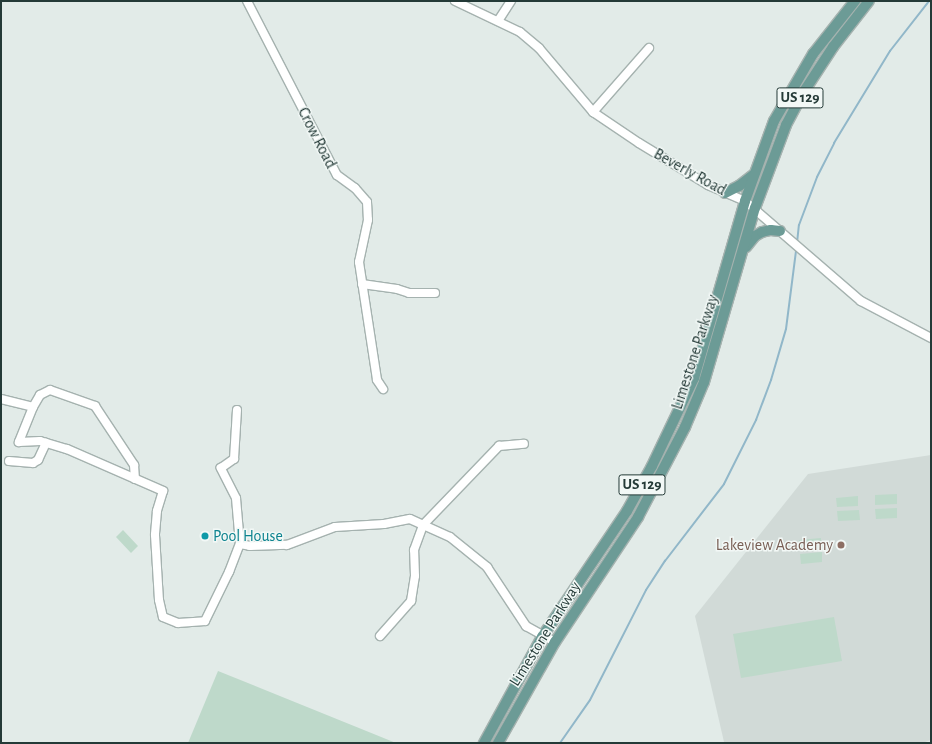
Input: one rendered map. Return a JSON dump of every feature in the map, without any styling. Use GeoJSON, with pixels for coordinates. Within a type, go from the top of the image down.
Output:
{"type":"FeatureCollection","features":[{"type":"Feature","properties":{"kind":"main road","name":"Limestone Parkway"},"geometry":{"type":"LineString","coordinates":[[484,743],[542,636],[626,511],[652,466],[674,422],[694,378],[745,201],[774,121],[813,54],[855,1]]}},
{"type":"Feature","properties":{"kind":"main road","name":"Limestone Parkway"},"geometry":{"type":"LineString","coordinates":[[498,743],[555,642],[638,517],[685,427],[704,382],[755,208],[786,126],[803,93],[833,47],[869,1]]}},
{"type":"Feature","properties":{"kind":"main road"},"geometry":{"type":"LineString","coordinates":[[725,193],[739,186],[755,174]]}},
{"type":"Feature","properties":{"kind":"main road"},"geometry":{"type":"LineString","coordinates":[[742,253],[755,236],[771,230],[780,231]]}},
{"type":"Feature","properties":{"kind":"street","name":"Crow Road"},"geometry":{"type":"LineString","coordinates":[[247,1],[337,175],[355,188],[367,202],[368,220],[359,262],[378,380],[383,389]]}},
{"type":"Feature","properties":{"kind":"street","name":"Beverly Road"},"geometry":{"type":"LineString","coordinates":[[455,1],[520,32],[534,44],[593,112],[639,143],[708,185],[745,201],[755,208],[861,301],[931,338]]}},
{"type":"Feature","properties":{"kind":"street"},"geometry":{"type":"LineString","coordinates":[[498,21],[511,1]]}},
{"type":"Feature","properties":{"kind":"street"},"geometry":{"type":"LineString","coordinates":[[593,112],[649,48]]}},
{"type":"Feature","properties":{"kind":"street"},"geometry":{"type":"LineString","coordinates":[[362,284],[397,289],[409,293],[435,293]]}},
{"type":"Feature","properties":{"kind":"street"},"geometry":{"type":"LineString","coordinates":[[135,479],[134,465],[95,406],[50,390],[40,394],[19,442],[40,441],[67,449],[135,479],[163,491],[157,511],[155,535],[159,600],[163,617],[178,623],[205,621],[229,572],[240,544],[236,498],[221,468],[234,459],[237,410]]}},
{"type":"Feature","properties":{"kind":"street"},"geometry":{"type":"LineString","coordinates":[[1,399],[34,407]]}},
{"type":"Feature","properties":{"kind":"street"},"geometry":{"type":"LineString","coordinates":[[8,461],[33,463],[38,460],[46,443]]}},
{"type":"Feature","properties":{"kind":"street"},"geometry":{"type":"LineString","coordinates":[[380,636],[411,601],[414,576],[414,550],[423,525],[499,446],[524,444]]}},
{"type":"Feature","properties":{"kind":"street"},"geometry":{"type":"LineString","coordinates":[[240,544],[250,546],[287,545],[335,527],[384,524],[410,519],[450,536],[487,567],[526,626],[555,642]]}},
{"type":"Feature","properties":{"kind":"shaded area","name":"Lakeview Academy"},"geometry":{"type":"Polygon","coordinates":[[[931,455],[931,740],[922,743],[724,742],[695,616],[808,474],[931,455]]]}},
{"type":"Feature","properties":{"kind":"green space"},"geometry":{"type":"Polygon","coordinates":[[[897,494],[897,504],[875,505],[875,495],[897,494]]]}},
{"type":"Feature","properties":{"kind":"green space"},"geometry":{"type":"Polygon","coordinates":[[[858,496],[858,506],[837,507],[836,498],[858,496]]]}},
{"type":"Feature","properties":{"kind":"green space"},"geometry":{"type":"Polygon","coordinates":[[[897,508],[897,518],[876,519],[875,509],[897,508]]]}},
{"type":"Feature","properties":{"kind":"green space"},"geometry":{"type":"Polygon","coordinates":[[[859,510],[860,520],[838,521],[837,511],[859,510]]]}},
{"type":"Feature","properties":{"kind":"green space"},"geometry":{"type":"Polygon","coordinates":[[[123,530],[138,546],[131,553],[116,537],[123,530]]]}},
{"type":"Feature","properties":{"kind":"green space"},"geometry":{"type":"Polygon","coordinates":[[[821,538],[821,548],[800,550],[799,540],[821,538]]]}},
{"type":"Feature","properties":{"kind":"green space"},"geometry":{"type":"Polygon","coordinates":[[[822,552],[822,562],[801,564],[800,554],[822,552]]]}},
{"type":"Feature","properties":{"kind":"green space"},"geometry":{"type":"Polygon","coordinates":[[[834,617],[842,661],[741,678],[733,634],[834,617]]]}},
{"type":"Feature","properties":{"kind":"green space"},"geometry":{"type":"Polygon","coordinates":[[[218,671],[270,692],[396,743],[188,743],[218,671]]]}},
{"type":"Feature","properties":{"kind":"waterway"},"geometry":{"type":"LineString","coordinates":[[797,243],[799,225],[817,177],[834,143],[890,51],[929,1]]}},
{"type":"Feature","properties":{"kind":"waterway"},"geometry":{"type":"LineString","coordinates":[[560,743],[590,700],[646,590],[665,561],[724,484],[756,420],[771,380],[786,329],[796,251]]}},
{"type":"Feature","properties":{"kind":"place","name":"Pool House"},"geometry":{"type":"Point","coordinates":[205,536]}},
{"type":"Feature","properties":{"kind":"place","name":"Lakeview Academy"},"geometry":{"type":"Point","coordinates":[841,545]}}]}
